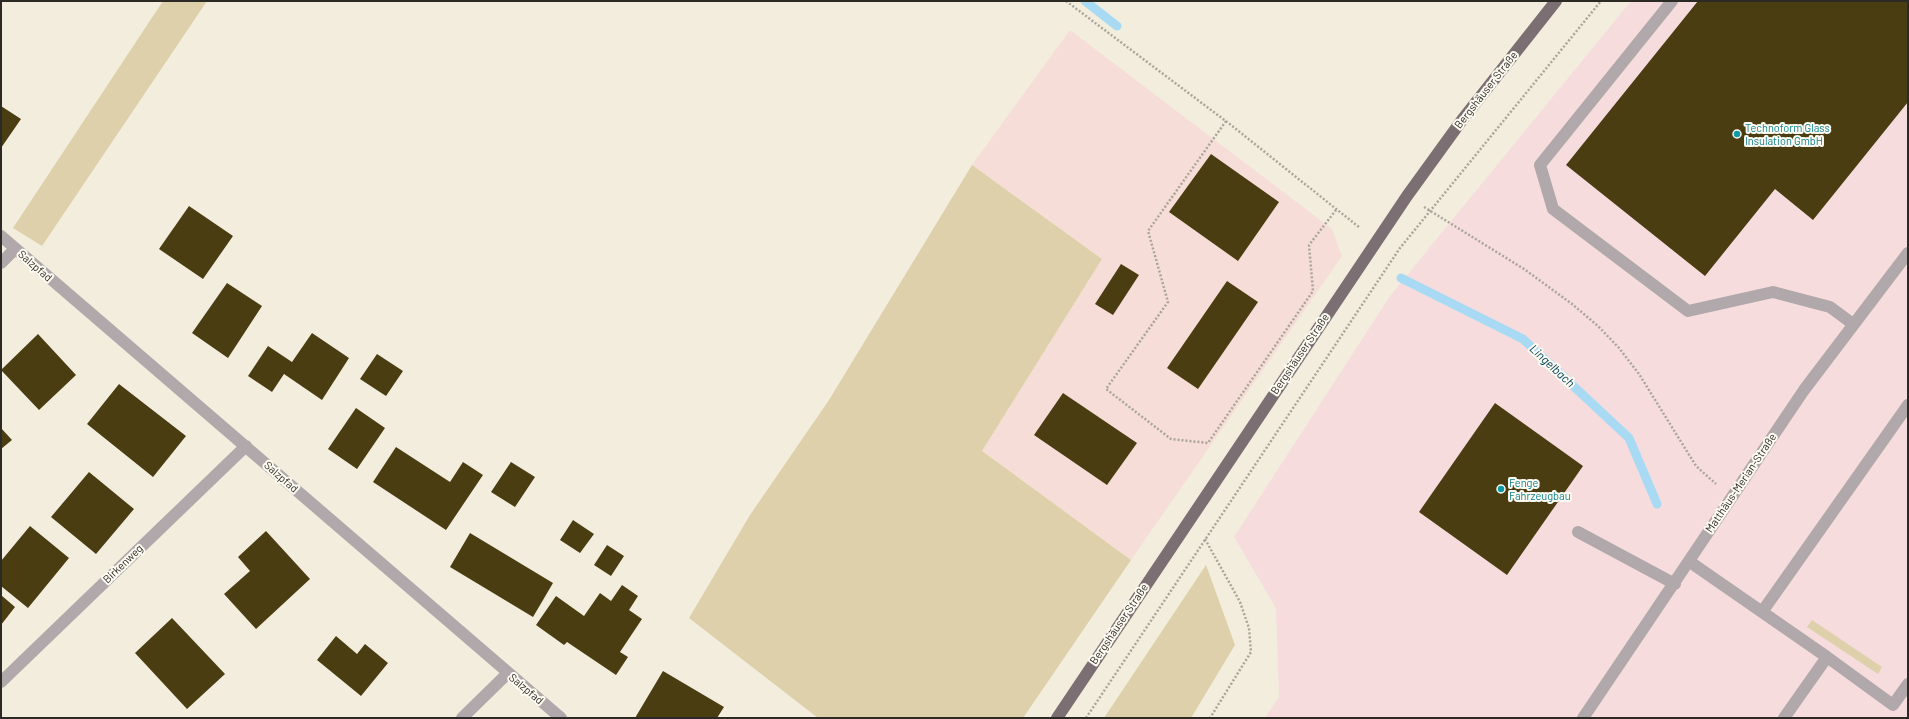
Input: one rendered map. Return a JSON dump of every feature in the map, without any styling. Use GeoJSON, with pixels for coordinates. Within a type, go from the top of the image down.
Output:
{"type":"FeatureCollection","features":[{"type":"Feature","properties":{"kind":"main road","name":"Bergshäuser Straße"},"geometry":{"type":"LineString","coordinates":[[1057,718],[1407,196],[1462,120],[1556,1]]}},
{"type":"Feature","properties":{"kind":"street"},"geometry":{"type":"LineString","coordinates":[[1672,1],[1540,165],[1553,209],[1688,311],[1773,292],[1830,307],[1852,324]]}},
{"type":"Feature","properties":{"kind":"street","name":"Salzpfad"},"geometry":{"type":"LineString","coordinates":[[1,236],[561,718]]}},
{"type":"Feature","properties":{"kind":"street"},"geometry":{"type":"LineString","coordinates":[[1,263],[15,249]]}},
{"type":"Feature","properties":{"kind":"street","name":"Matthäus-Merian-Straße"},"geometry":{"type":"LineString","coordinates":[[1583,718],[1690,562],[1731,497],[1804,390],[1852,324],[1908,253]]}},
{"type":"Feature","properties":{"kind":"street"},"geometry":{"type":"LineString","coordinates":[[1762,612],[1908,405]]}},
{"type":"Feature","properties":{"kind":"street","name":"Birkenweg"},"geometry":{"type":"LineString","coordinates":[[1,682],[246,446]]}},
{"type":"Feature","properties":{"kind":"street"},"geometry":{"type":"LineString","coordinates":[[1578,532],[1675,584]]}},
{"type":"Feature","properties":{"kind":"street"},"geometry":{"type":"LineString","coordinates":[[1690,562],[1827,656],[1893,705],[1908,684]]}},
{"type":"Feature","properties":{"kind":"street"},"geometry":{"type":"LineString","coordinates":[[1784,718],[1827,656]]}},
{"type":"Feature","properties":{"kind":"street"},"geometry":{"type":"LineString","coordinates":[[462,718],[508,673]]}},
{"type":"Feature","properties":{"kind":"path"},"geometry":{"type":"LineString","coordinates":[[1066,1],[1226,120],[1376,241]]}},
{"type":"Feature","properties":{"kind":"path"},"geometry":{"type":"LineString","coordinates":[[1086,718],[1400,248],[1601,1]]}},
{"type":"Feature","properties":{"kind":"path"},"geometry":{"type":"LineString","coordinates":[[1226,120],[1148,231],[1168,302],[1106,389],[1171,439],[1208,443],[1313,291],[1309,245],[1336,210]]}},
{"type":"Feature","properties":{"kind":"path"},"geometry":{"type":"LineString","coordinates":[[1407,196],[1524,269],[1572,304],[1598,326],[1619,348],[1639,374],[1696,466],[1731,497]]}},
{"type":"Feature","properties":{"kind":"path"},"geometry":{"type":"LineString","coordinates":[[1205,539],[1240,602],[1248,628],[1251,652],[1210,718]]}},
{"type":"Feature","properties":{"kind":"shaded area"},"geometry":{"type":"Polygon","coordinates":[[[163,1],[207,1],[42,246],[13,228],[163,1]]]}},
{"type":"Feature","properties":{"kind":"shaded area"},"geometry":{"type":"Polygon","coordinates":[[[1631,1],[1908,1],[1908,718],[1265,718],[1279,697],[1276,608],[1234,537],[1390,296],[1631,1]]]}},
{"type":"Feature","properties":{"kind":"shaded area"},"geometry":{"type":"Polygon","coordinates":[[[1070,30],[1332,229],[1342,256],[1131,560],[982,451],[1102,259],[972,165],[1070,30]]]}},
{"type":"Feature","properties":{"kind":"shaded area"},"geometry":{"type":"Polygon","coordinates":[[[972,165],[1102,259],[982,451],[1131,560],[1023,718],[818,718],[689,618],[750,515],[829,400],[972,165]]]}},
{"type":"Feature","properties":{"kind":"shaded area"},"geometry":{"type":"Polygon","coordinates":[[[1206,565],[1235,645],[1191,718],[1104,718],[1206,565]]]}},
{"type":"Feature","properties":{"kind":"shaded area"},"geometry":{"type":"Polygon","coordinates":[[[1812,620],[1882,667],[1878,674],[1807,627],[1812,620]]]}},
{"type":"Feature","properties":{"kind":"building","name":"Technoform Glass Insulation GmbH"},"geometry":{"type":"Polygon","coordinates":[[[1698,1],[1908,1],[1908,102],[1813,220],[1775,189],[1705,276],[1566,165],[1698,1]]]}},
{"type":"Feature","properties":{"kind":"building"},"geometry":{"type":"Polygon","coordinates":[[[1,106],[21,119],[1,148],[1,106]]]}},
{"type":"Feature","properties":{"kind":"building"},"geometry":{"type":"Polygon","coordinates":[[[1211,154],[1279,202],[1238,261],[1169,212],[1211,154]]]}},
{"type":"Feature","properties":{"kind":"building"},"geometry":{"type":"Polygon","coordinates":[[[189,206],[233,236],[203,279],[159,249],[189,206]]]}},
{"type":"Feature","properties":{"kind":"building"},"geometry":{"type":"Polygon","coordinates":[[[1121,264],[1139,275],[1113,315],[1095,304],[1121,264]]]}},
{"type":"Feature","properties":{"kind":"building"},"geometry":{"type":"Polygon","coordinates":[[[1227,281],[1258,302],[1198,389],[1167,368],[1227,281]]]}},
{"type":"Feature","properties":{"kind":"building"},"geometry":{"type":"Polygon","coordinates":[[[227,283],[262,306],[228,358],[192,333],[227,283]]]}},
{"type":"Feature","properties":{"kind":"building"},"geometry":{"type":"Polygon","coordinates":[[[312,333],[349,358],[322,400],[284,374],[272,392],[248,376],[268,346],[292,362],[312,333]]]}},
{"type":"Feature","properties":{"kind":"building"},"geometry":{"type":"Polygon","coordinates":[[[38,334],[76,375],[39,410],[1,370],[38,334]]]}},
{"type":"Feature","properties":{"kind":"building"},"geometry":{"type":"Polygon","coordinates":[[[377,354],[403,371],[386,396],[360,379],[377,354]]]}},
{"type":"Feature","properties":{"kind":"building"},"geometry":{"type":"Polygon","coordinates":[[[119,384],[186,436],[153,477],[87,424],[119,384]]]}},
{"type":"Feature","properties":{"kind":"building"},"geometry":{"type":"Polygon","coordinates":[[[1063,393],[1137,443],[1107,485],[1034,435],[1063,393]]]}},
{"type":"Feature","properties":{"kind":"building","name":"Fenge Fahrzeugbau"},"geometry":{"type":"Polygon","coordinates":[[[1495,403],[1583,466],[1507,575],[1419,512],[1495,403]]]}},
{"type":"Feature","properties":{"kind":"building"},"geometry":{"type":"Polygon","coordinates":[[[356,408],[385,428],[357,469],[328,449],[356,408]]]}},
{"type":"Feature","properties":{"kind":"building"},"geometry":{"type":"Polygon","coordinates":[[[1,428],[12,440],[1,449],[1,428]]]}},
{"type":"Feature","properties":{"kind":"building"},"geometry":{"type":"Polygon","coordinates":[[[396,447],[450,482],[463,462],[483,475],[446,530],[373,482],[396,447]]]}},
{"type":"Feature","properties":{"kind":"building"},"geometry":{"type":"Polygon","coordinates":[[[511,462],[535,477],[515,507],[491,492],[511,462]]]}},
{"type":"Feature","properties":{"kind":"building"},"geometry":{"type":"Polygon","coordinates":[[[89,472],[134,509],[96,554],[51,517],[89,472]]]}},
{"type":"Feature","properties":{"kind":"building"},"geometry":{"type":"Polygon","coordinates":[[[573,520],[594,534],[580,553],[560,540],[573,520]]]}},
{"type":"Feature","properties":{"kind":"building"},"geometry":{"type":"Polygon","coordinates":[[[30,526],[69,558],[28,608],[1,586],[1,561],[30,526]]]}},
{"type":"Feature","properties":{"kind":"building"},"geometry":{"type":"Polygon","coordinates":[[[266,531],[310,579],[256,629],[224,594],[250,571],[238,557],[266,531]]]}},
{"type":"Feature","properties":{"kind":"building"},"geometry":{"type":"Polygon","coordinates":[[[470,533],[553,583],[533,617],[450,567],[470,533]]]}},
{"type":"Feature","properties":{"kind":"building"},"geometry":{"type":"Polygon","coordinates":[[[607,545],[624,556],[611,576],[594,565],[607,545]]]}},
{"type":"Feature","properties":{"kind":"building"},"geometry":{"type":"Polygon","coordinates":[[[622,585],[638,596],[629,610],[642,619],[620,652],[628,657],[616,675],[567,642],[564,645],[536,625],[556,596],[584,616],[600,593],[611,601],[622,585]]]}},
{"type":"Feature","properties":{"kind":"building"},"geometry":{"type":"Polygon","coordinates":[[[1,595],[15,607],[1,625],[1,595]]]}},
{"type":"Feature","properties":{"kind":"building"},"geometry":{"type":"Polygon","coordinates":[[[172,618],[225,674],[187,709],[135,653],[172,618]]]}},
{"type":"Feature","properties":{"kind":"building"},"geometry":{"type":"Polygon","coordinates":[[[336,636],[357,654],[365,644],[388,663],[361,696],[317,660],[336,636]]]}},
{"type":"Feature","properties":{"kind":"building"},"geometry":{"type":"Polygon","coordinates":[[[663,671],[724,707],[717,718],[635,718],[663,671]]]}},
{"type":"Feature","properties":{"kind":"waterway"},"geometry":{"type":"LineString","coordinates":[[1085,1],[1117,26]]}},
{"type":"Feature","properties":{"kind":"waterway","name":"Lingelbach"},"geometry":{"type":"LineString","coordinates":[[1401,278],[1523,339],[1629,438],[1657,504]]}},
{"type":"Feature","properties":{"kind":"place","name":"Technoform Glass Insulation GmbH"},"geometry":{"type":"Point","coordinates":[1737,134]}},
{"type":"Feature","properties":{"kind":"place","name":"Fenge Fahrzeugbau"},"geometry":{"type":"Point","coordinates":[1501,489]}}]}
